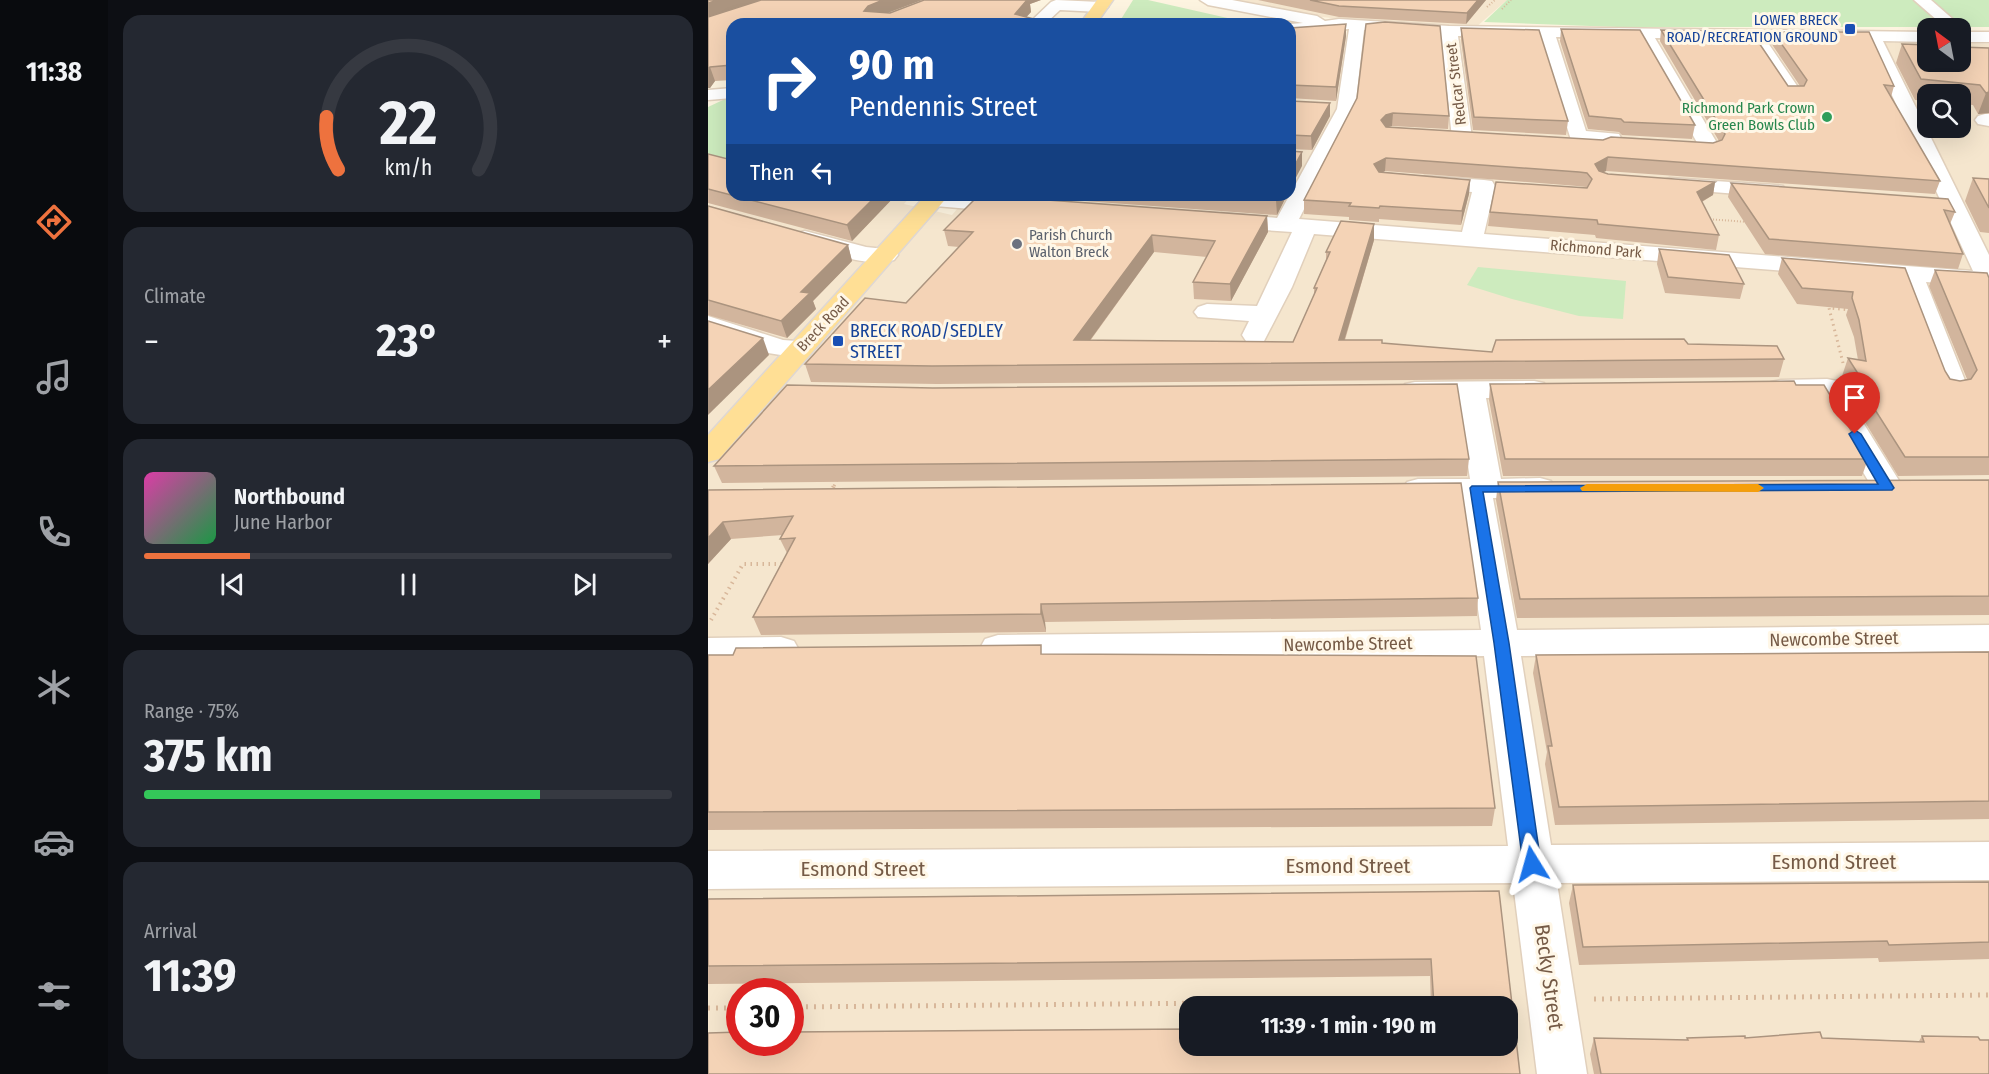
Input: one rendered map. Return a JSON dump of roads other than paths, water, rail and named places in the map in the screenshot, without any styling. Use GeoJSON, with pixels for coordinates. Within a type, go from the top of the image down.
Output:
{"type":"FeatureCollection","features":[{"type":"Feature","properties":{"kind":"main road"},"geometry":{"type":"LineString","coordinates":[[1092,18],[1102,4]]}},
{"type":"Feature","properties":{"kind":"main road","name":"Breck Road"},"geometry":{"type":"LineString","coordinates":[[709,450],[933,201]]}},
{"type":"Feature","properties":{"kind":"street"},"geometry":{"type":"LineString","coordinates":[[1208,0],[1295,18]]}},
{"type":"Feature","properties":{"kind":"street"},"geometry":{"type":"LineString","coordinates":[[1922,0],[1941,18]]}},
{"type":"Feature","properties":{"kind":"street"},"geometry":{"type":"LineString","coordinates":[[1042,18],[1056,5],[1102,4]]}},
{"type":"Feature","properties":{"kind":"street"},"geometry":{"type":"LineString","coordinates":[[1296,18],[1348,25],[1449,31],[1917,37]]}},
{"type":"Feature","properties":{"kind":"street"},"geometry":{"type":"LineString","coordinates":[[1296,29],[1348,25]]}},
{"type":"Feature","properties":{"kind":"street"},"geometry":{"type":"LineString","coordinates":[[1207,312],[1260,325],[1296,226],[1310,158],[1346,109],[1348,25]]}},
{"type":"Feature","properties":{"kind":"street","name":"Redcar Street"},"geometry":{"type":"LineString","coordinates":[[1442,137],[1471,138],[1449,31]]}},
{"type":"Feature","properties":{"kind":"street"},"geometry":{"type":"LineString","coordinates":[[1546,32],[1578,136],[1612,138],[1613,143]]}},
{"type":"Feature","properties":{"kind":"street"},"geometry":{"type":"LineString","coordinates":[[1644,33],[1710,148],[1688,147]]}},
{"type":"Feature","properties":{"kind":"street"},"geometry":{"type":"LineString","coordinates":[[1755,35],[1793,93]]}},
{"type":"Feature","properties":{"kind":"street"},"geometry":{"type":"LineString","coordinates":[[1971,36],[1989,37]]}},
{"type":"Feature","properties":{"kind":"street","name":"Richmond Park"},"geometry":{"type":"LineString","coordinates":[[1202,219],[1472,238],[1911,276],[1989,280],[1943,204],[1873,37]]}},
{"type":"Feature","properties":{"kind":"street"},"geometry":{"type":"LineString","coordinates":[[708,95],[726,94]]}},
{"type":"Feature","properties":{"kind":"street"},"geometry":{"type":"LineString","coordinates":[[1324,108],[1346,109]]}},
{"type":"Feature","properties":{"kind":"street"},"geometry":{"type":"LineString","coordinates":[[1559,144],[1592,146],[1613,143],[1667,146]]}},
{"type":"Feature","properties":{"kind":"street"},"geometry":{"type":"LineString","coordinates":[[1408,181],[1507,188]]}},
{"type":"Feature","properties":{"kind":"street"},"geometry":{"type":"LineString","coordinates":[[1652,182],[1801,193]]}},
{"type":"Feature","properties":{"kind":"street"},"geometry":{"type":"LineString","coordinates":[[1472,238],[1484,186]]}},
{"type":"Feature","properties":{"kind":"street"},"geometry":{"type":"LineString","coordinates":[[976,201],[1035,207]]}},
{"type":"Feature","properties":{"kind":"street"},"geometry":{"type":"LineString","coordinates":[[785,232],[865,254],[886,255]]}},
{"type":"Feature","properties":{"kind":"street"},"geometry":{"type":"LineString","coordinates":[[1911,276],[1954,388]]}},
{"type":"Feature","properties":{"kind":"street"},"geometry":{"type":"LineString","coordinates":[[708,324],[781,348],[801,348]]}},
{"type":"Feature","properties":{"kind":"street"},"geometry":{"type":"LineString","coordinates":[[1756,388],[1827,387],[1899,487],[1852,488]]}},
{"type":"Feature","properties":{"kind":"street"},"geometry":{"type":"LineString","coordinates":[[1388,390],[1556,389]]}},
{"type":"Feature","properties":{"kind":"street","name":"Becky Street"},"geometry":{"type":"LineString","coordinates":[[1471,390],[1501,643],[1562,1074]]}},
{"type":"Feature","properties":{"kind":"street"},"geometry":{"type":"LineString","coordinates":[[762,391],[797,391]]}},
{"type":"Feature","properties":{"kind":"street"},"geometry":{"type":"LineString","coordinates":[[1392,489],[1569,488]]}},
{"type":"Feature","properties":{"kind":"street","name":"Newcombe Street"},"geometry":{"type":"LineString","coordinates":[[969,648],[1989,638]]}},
{"type":"Feature","properties":{"kind":"street"},"geometry":{"type":"LineString","coordinates":[[708,651],[814,650]]}},
{"type":"Feature","properties":{"kind":"street","name":"Esmond Street"},"geometry":{"type":"LineString","coordinates":[[708,870],[1989,861]]}},
{"type":"Feature","properties":{"kind":"place","name":"LOWER BRECK ROAD/RECREATION GROUND"},"geometry":{"type":"Point","coordinates":[1850,29]}},
{"type":"Feature","properties":{"kind":"place","name":"Richmond Park Crown Green Bowls Club"},"geometry":{"type":"Point","coordinates":[1827,117]}},
{"type":"Feature","properties":{"kind":"place","name":"Parish Church Walton Breck"},"geometry":{"type":"Point","coordinates":[1017,244]}},
{"type":"Feature","properties":{"kind":"place","name":"BRECK ROAD/SEDLEY STREET"},"geometry":{"type":"Point","coordinates":[838,341]}}]}
